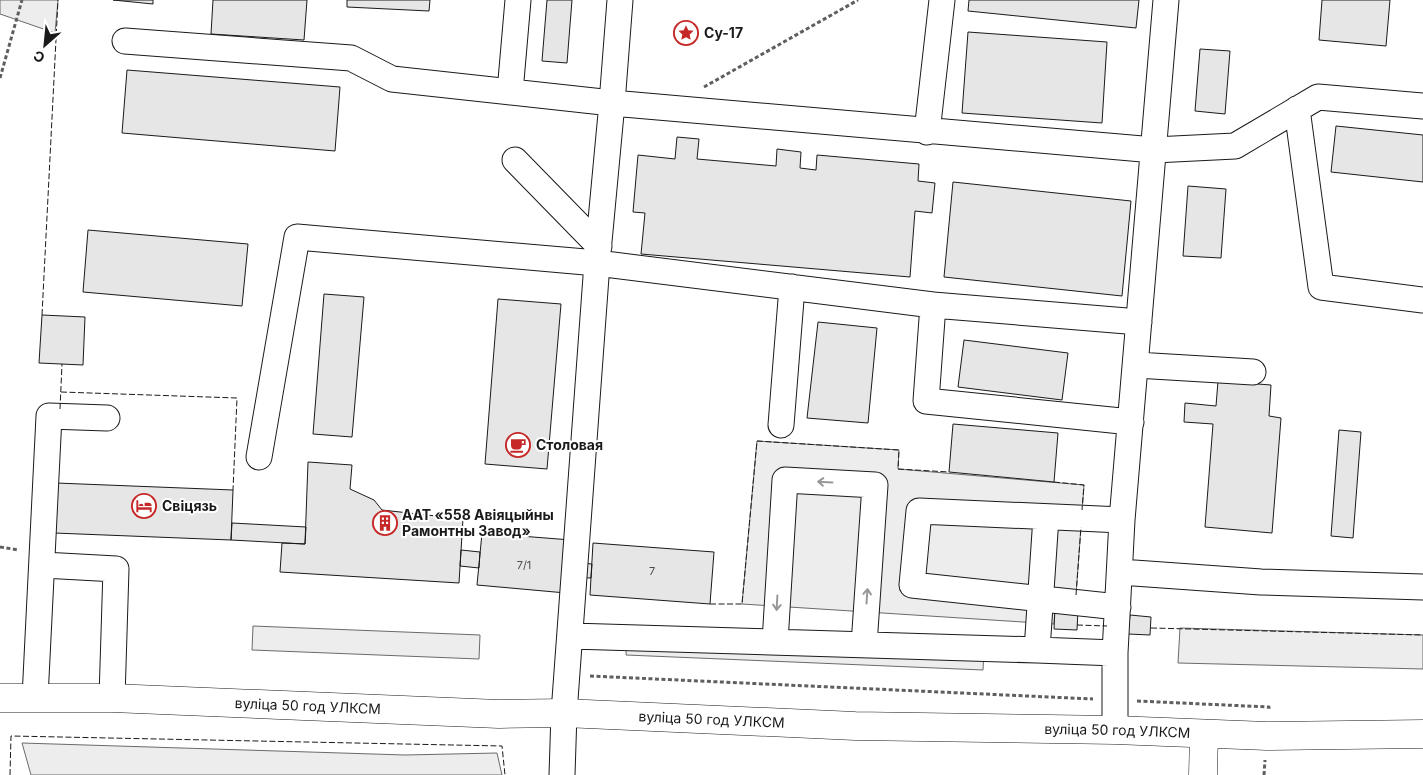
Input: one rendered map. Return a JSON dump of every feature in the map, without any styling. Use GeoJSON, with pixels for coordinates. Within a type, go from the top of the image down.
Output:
{"type":"FeatureCollection","features":[{"type":"Feature","properties":{"kind":"main road","name":"вуліца 50 год УЛКСМ"},"geometry":{"type":"LineString","coordinates":[[0,698],[112,698],[499,714],[564,713],[855,726],[1115,730],[1267,736],[1423,734]]}},
{"type":"Feature","properties":{"kind":"main road"},"geometry":{"type":"LineString","coordinates":[[1203,775],[1204,734]]}},
{"type":"Feature","properties":{"kind":"street"},"geometry":{"type":"LineString","coordinates":[[510,92],[518,0]]}},
{"type":"Feature","properties":{"kind":"street"},"geometry":{"type":"LineString","coordinates":[[562,775],[564,713],[598,254],[620,0]]}},
{"type":"Feature","properties":{"kind":"street"},"geometry":{"type":"LineString","coordinates":[[928,132],[942,0]]}},
{"type":"Feature","properties":{"kind":"street"},"geometry":{"type":"LineString","coordinates":[[1115,730],[1115,653],[1122,520],[1166,0]]}},
{"type":"Feature","properties":{"kind":"street"},"geometry":{"type":"LineString","coordinates":[[125,41],[351,58],[392,79],[612,103],[928,132],[1154,150],[1235,146],[1318,96],[1423,106]]}},
{"type":"Feature","properties":{"kind":"street"},"geometry":{"type":"LineString","coordinates":[[1297,109],[1322,287],[1423,300]]}},
{"type":"Feature","properties":{"kind":"street"},"geometry":{"type":"LineString","coordinates":[[515,160],[598,254]]}},
{"type":"Feature","properties":{"kind":"street"},"geometry":{"type":"LineString","coordinates":[[259,456],[298,237],[598,254],[792,287],[933,305],[1139,322]]}},
{"type":"Feature","properties":{"kind":"street"},"geometry":{"type":"LineString","coordinates":[[781,425],[792,287]]}},
{"type":"Feature","properties":{"kind":"street"},"geometry":{"type":"LineString","coordinates":[[933,305],[926,401],[1131,422]]}},
{"type":"Feature","properties":{"kind":"street"},"geometry":{"type":"LineString","coordinates":[[1136,365],[1253,372]]}},
{"type":"Feature","properties":{"kind":"street"},"geometry":{"type":"LineString","coordinates":[[35,698],[49,416],[107,418]]}},
{"type":"Feature","properties":{"kind":"street"},"geometry":{"type":"LineString","coordinates":[[775,642],[785,480],[875,485],[864,645]]}},
{"type":"Feature","properties":{"kind":"street"},"geometry":{"type":"LineString","coordinates":[[1118,608],[912,586],[919,511],[1122,520]]}},
{"type":"Feature","properties":{"kind":"street"},"geometry":{"type":"LineString","coordinates":[[1037,650],[1046,517]]}},
{"type":"Feature","properties":{"kind":"street"},"geometry":{"type":"LineString","coordinates":[[43,565],[116,569],[112,698]]}},
{"type":"Feature","properties":{"kind":"street"},"geometry":{"type":"LineString","coordinates":[[1120,572],[1261,582],[1423,587]]}},
{"type":"Feature","properties":{"kind":"street"},"geometry":{"type":"LineString","coordinates":[[571,636],[1115,653]]}},
{"type":"Feature","properties":{"kind":"path"},"geometry":{"type":"LineString","coordinates":[[0,78],[22,0]]}},
{"type":"Feature","properties":{"kind":"path"},"geometry":{"type":"LineString","coordinates":[[701,88],[858,0]]}},
{"type":"Feature","properties":{"kind":"path"},"geometry":{"type":"LineString","coordinates":[[567,673],[613,678],[1269,707],[1264,775]]}},
{"type":"Feature","properties":{"kind":"shaded area"},"geometry":{"type":"Polygon","coordinates":[[[0,0],[58,0],[55,33],[0,14],[0,0]]]}},
{"type":"Feature","properties":{"kind":"shaded area"},"geometry":{"type":"Polygon","coordinates":[[[757,441],[899,450],[898,469],[1084,485],[1075,609],[1055,609],[1054,624],[742,604],[757,441]]]}},
{"type":"Feature","properties":{"kind":"shaded area"},"geometry":{"type":"Polygon","coordinates":[[[253,626],[480,635],[479,659],[252,650],[253,626]]]}},
{"type":"Feature","properties":{"kind":"shaded area"},"geometry":{"type":"Polygon","coordinates":[[[1180,628],[1423,635],[1423,669],[1178,663],[1180,628]]]}},
{"type":"Feature","properties":{"kind":"shaded area"},"geometry":{"type":"Polygon","coordinates":[[[627,634],[984,649],[983,670],[626,655],[627,634]]]}},
{"type":"Feature","properties":{"kind":"shaded area"},"geometry":{"type":"Polygon","coordinates":[[[22,743],[405,755],[497,753],[502,775],[31,775],[22,743]]]}},
{"type":"Feature","properties":{"kind":"building"},"geometry":{"type":"Polygon","coordinates":[[[113,0],[153,0],[153,4],[113,0]]]}},
{"type":"Feature","properties":{"kind":"building"},"geometry":{"type":"Polygon","coordinates":[[[213,0],[307,0],[304,40],[211,34],[213,0]]]}},
{"type":"Feature","properties":{"kind":"building"},"geometry":{"type":"Polygon","coordinates":[[[347,0],[430,0],[429,11],[347,7],[347,0]]]}},
{"type":"Feature","properties":{"kind":"building"},"geometry":{"type":"Polygon","coordinates":[[[547,0],[572,0],[567,63],[542,61],[547,0]]]}},
{"type":"Feature","properties":{"kind":"building"},"geometry":{"type":"Polygon","coordinates":[[[969,0],[1139,0],[1136,28],[968,11],[969,0]]]}},
{"type":"Feature","properties":{"kind":"building"},"geometry":{"type":"Polygon","coordinates":[[[1322,0],[1390,0],[1386,46],[1319,40],[1322,0]]]}},
{"type":"Feature","properties":{"kind":"building"},"geometry":{"type":"Polygon","coordinates":[[[968,32],[1107,42],[1102,123],[962,113],[968,32]]]}},
{"type":"Feature","properties":{"kind":"building"},"geometry":{"type":"Polygon","coordinates":[[[1200,49],[1230,51],[1225,114],[1195,111],[1200,49]]]}},
{"type":"Feature","properties":{"kind":"building"},"geometry":{"type":"Polygon","coordinates":[[[127,70],[340,87],[335,151],[122,133],[127,70]]]}},
{"type":"Feature","properties":{"kind":"building"},"geometry":{"type":"Polygon","coordinates":[[[1336,126],[1423,135],[1423,182],[1331,172],[1336,126]]]}},
{"type":"Feature","properties":{"kind":"building"},"geometry":{"type":"Polygon","coordinates":[[[677,137],[699,139],[697,159],[776,166],[777,149],[801,152],[800,168],[816,170],[817,155],[919,164],[918,181],[935,183],[932,213],[915,211],[910,277],[641,254],[645,213],[633,212],[638,155],[675,159],[677,137]]]}},
{"type":"Feature","properties":{"kind":"building"},"geometry":{"type":"Polygon","coordinates":[[[953,182],[1131,201],[1122,296],[944,277],[953,182]]]}},
{"type":"Feature","properties":{"kind":"building"},"geometry":{"type":"Polygon","coordinates":[[[1188,186],[1226,189],[1221,258],[1183,256],[1188,186]]]}},
{"type":"Feature","properties":{"kind":"building"},"geometry":{"type":"Polygon","coordinates":[[[88,230],[248,244],[242,306],[83,292],[88,230]]]}},
{"type":"Feature","properties":{"kind":"building"},"geometry":{"type":"Polygon","coordinates":[[[324,294],[364,297],[352,437],[313,434],[324,294]]]}},
{"type":"Feature","properties":{"kind":"building"},"geometry":{"type":"Polygon","coordinates":[[[498,299],[561,304],[547,469],[485,464],[498,299]]]}},
{"type":"Feature","properties":{"kind":"building"},"geometry":{"type":"Polygon","coordinates":[[[42,315],[85,317],[83,365],[39,363],[42,315]]]}},
{"type":"Feature","properties":{"kind":"building"},"geometry":{"type":"Polygon","coordinates":[[[818,322],[877,328],[868,423],[807,418],[818,322]]]}},
{"type":"Feature","properties":{"kind":"building"},"geometry":{"type":"Polygon","coordinates":[[[964,340],[1068,353],[1062,400],[958,387],[964,340]]]}},
{"type":"Feature","properties":{"kind":"building"},"geometry":{"type":"Polygon","coordinates":[[[1218,381],[1271,385],[1269,416],[1281,418],[1272,533],[1205,527],[1213,424],[1184,422],[1185,403],[1216,406],[1218,381]]]}},
{"type":"Feature","properties":{"kind":"building"},"geometry":{"type":"Polygon","coordinates":[[[953,424],[1058,433],[1054,482],[949,472],[953,424]]]}},
{"type":"Feature","properties":{"kind":"building"},"geometry":{"type":"Polygon","coordinates":[[[1339,430],[1361,432],[1353,538],[1331,536],[1339,430]]]}},
{"type":"Feature","properties":{"kind":"building","name":"ААТ «558 Авіяцыйны Рамонтны Завод»"},"geometry":{"type":"Polygon","coordinates":[[[308,462],[352,465],[350,489],[374,500],[382,510],[463,519],[459,583],[280,572],[282,543],[305,544],[308,462]]]}},
{"type":"Feature","properties":{"kind":"building","name":"Свіцязь"},"geometry":{"type":"Polygon","coordinates":[[[56,483],[233,490],[231,540],[54,533],[56,483]]]}},
{"type":"Feature","properties":{"kind":"building"},"geometry":{"type":"Polygon","coordinates":[[[232,523],[306,527],[305,544],[231,540],[232,523]]]}},
{"type":"Feature","properties":{"kind":"building"},"geometry":{"type":"Polygon","coordinates":[[[482,533],[571,540],[566,593],[477,585],[482,533]]]}},
{"type":"Feature","properties":{"kind":"building"},"geometry":{"type":"Polygon","coordinates":[[[593,543],[714,552],[710,604],[590,595],[593,543]]]}},
{"type":"Feature","properties":{"kind":"building"},"geometry":{"type":"Polygon","coordinates":[[[461,550],[480,552],[479,568],[460,566],[461,550]]]}},
{"type":"Feature","properties":{"kind":"building"},"geometry":{"type":"Polygon","coordinates":[[[569,562],[592,564],[591,578],[568,577],[569,562]]]}},
{"type":"Feature","properties":{"kind":"building"},"geometry":{"type":"Polygon","coordinates":[[[1055,608],[1078,610],[1077,630],[1054,629],[1055,608]]]}},
{"type":"Feature","properties":{"kind":"building"},"geometry":{"type":"Polygon","coordinates":[[[1130,615],[1151,617],[1150,635],[1128,634],[1130,615]]]}},
{"type":"Feature","properties":{"kind":"fence"},"geometry":{"type":"LineString","coordinates":[[42,315],[58,0]]}},
{"type":"Feature","properties":{"kind":"fence"},"geometry":{"type":"LineString","coordinates":[[60,409],[62,364]]}},
{"type":"Feature","properties":{"kind":"fence"},"geometry":{"type":"LineString","coordinates":[[61,392],[237,398],[233,490]]}},
{"type":"Feature","properties":{"kind":"fence"},"geometry":{"type":"LineString","coordinates":[[710,604],[742,604],[757,441],[899,450],[898,469],[949,472]]}},
{"type":"Feature","properties":{"kind":"fence"},"geometry":{"type":"LineString","coordinates":[[1054,482],[1084,485],[1082,510]]}},
{"type":"Feature","properties":{"kind":"fence"},"geometry":{"type":"LineString","coordinates":[[1076,595],[1081,527]]}},
{"type":"Feature","properties":{"kind":"fence"},"geometry":{"type":"LineString","coordinates":[[1077,625],[1107,626]]}},
{"type":"Feature","properties":{"kind":"fence"},"geometry":{"type":"LineString","coordinates":[[1151,628],[1423,635]]}},
{"type":"Feature","properties":{"kind":"fence"},"geometry":{"type":"LineString","coordinates":[[10,775],[11,736],[502,746],[505,775]]}},
{"type":"Feature","properties":{"kind":"place","name":"Су-17"},"geometry":{"type":"Point","coordinates":[686,33]}},
{"type":"Feature","properties":{"kind":"place","name":"Столовая"},"geometry":{"type":"Point","coordinates":[518,445]}},
{"type":"Feature","properties":{"kind":"place","name":"Свіцязь"},"geometry":{"type":"Point","coordinates":[144,506]}},
{"type":"Feature","properties":{"kind":"place","name":"ААТ «558 Авіяцыйны Рамонтны Завод»"},"geometry":{"type":"Point","coordinates":[385,523]}}]}
